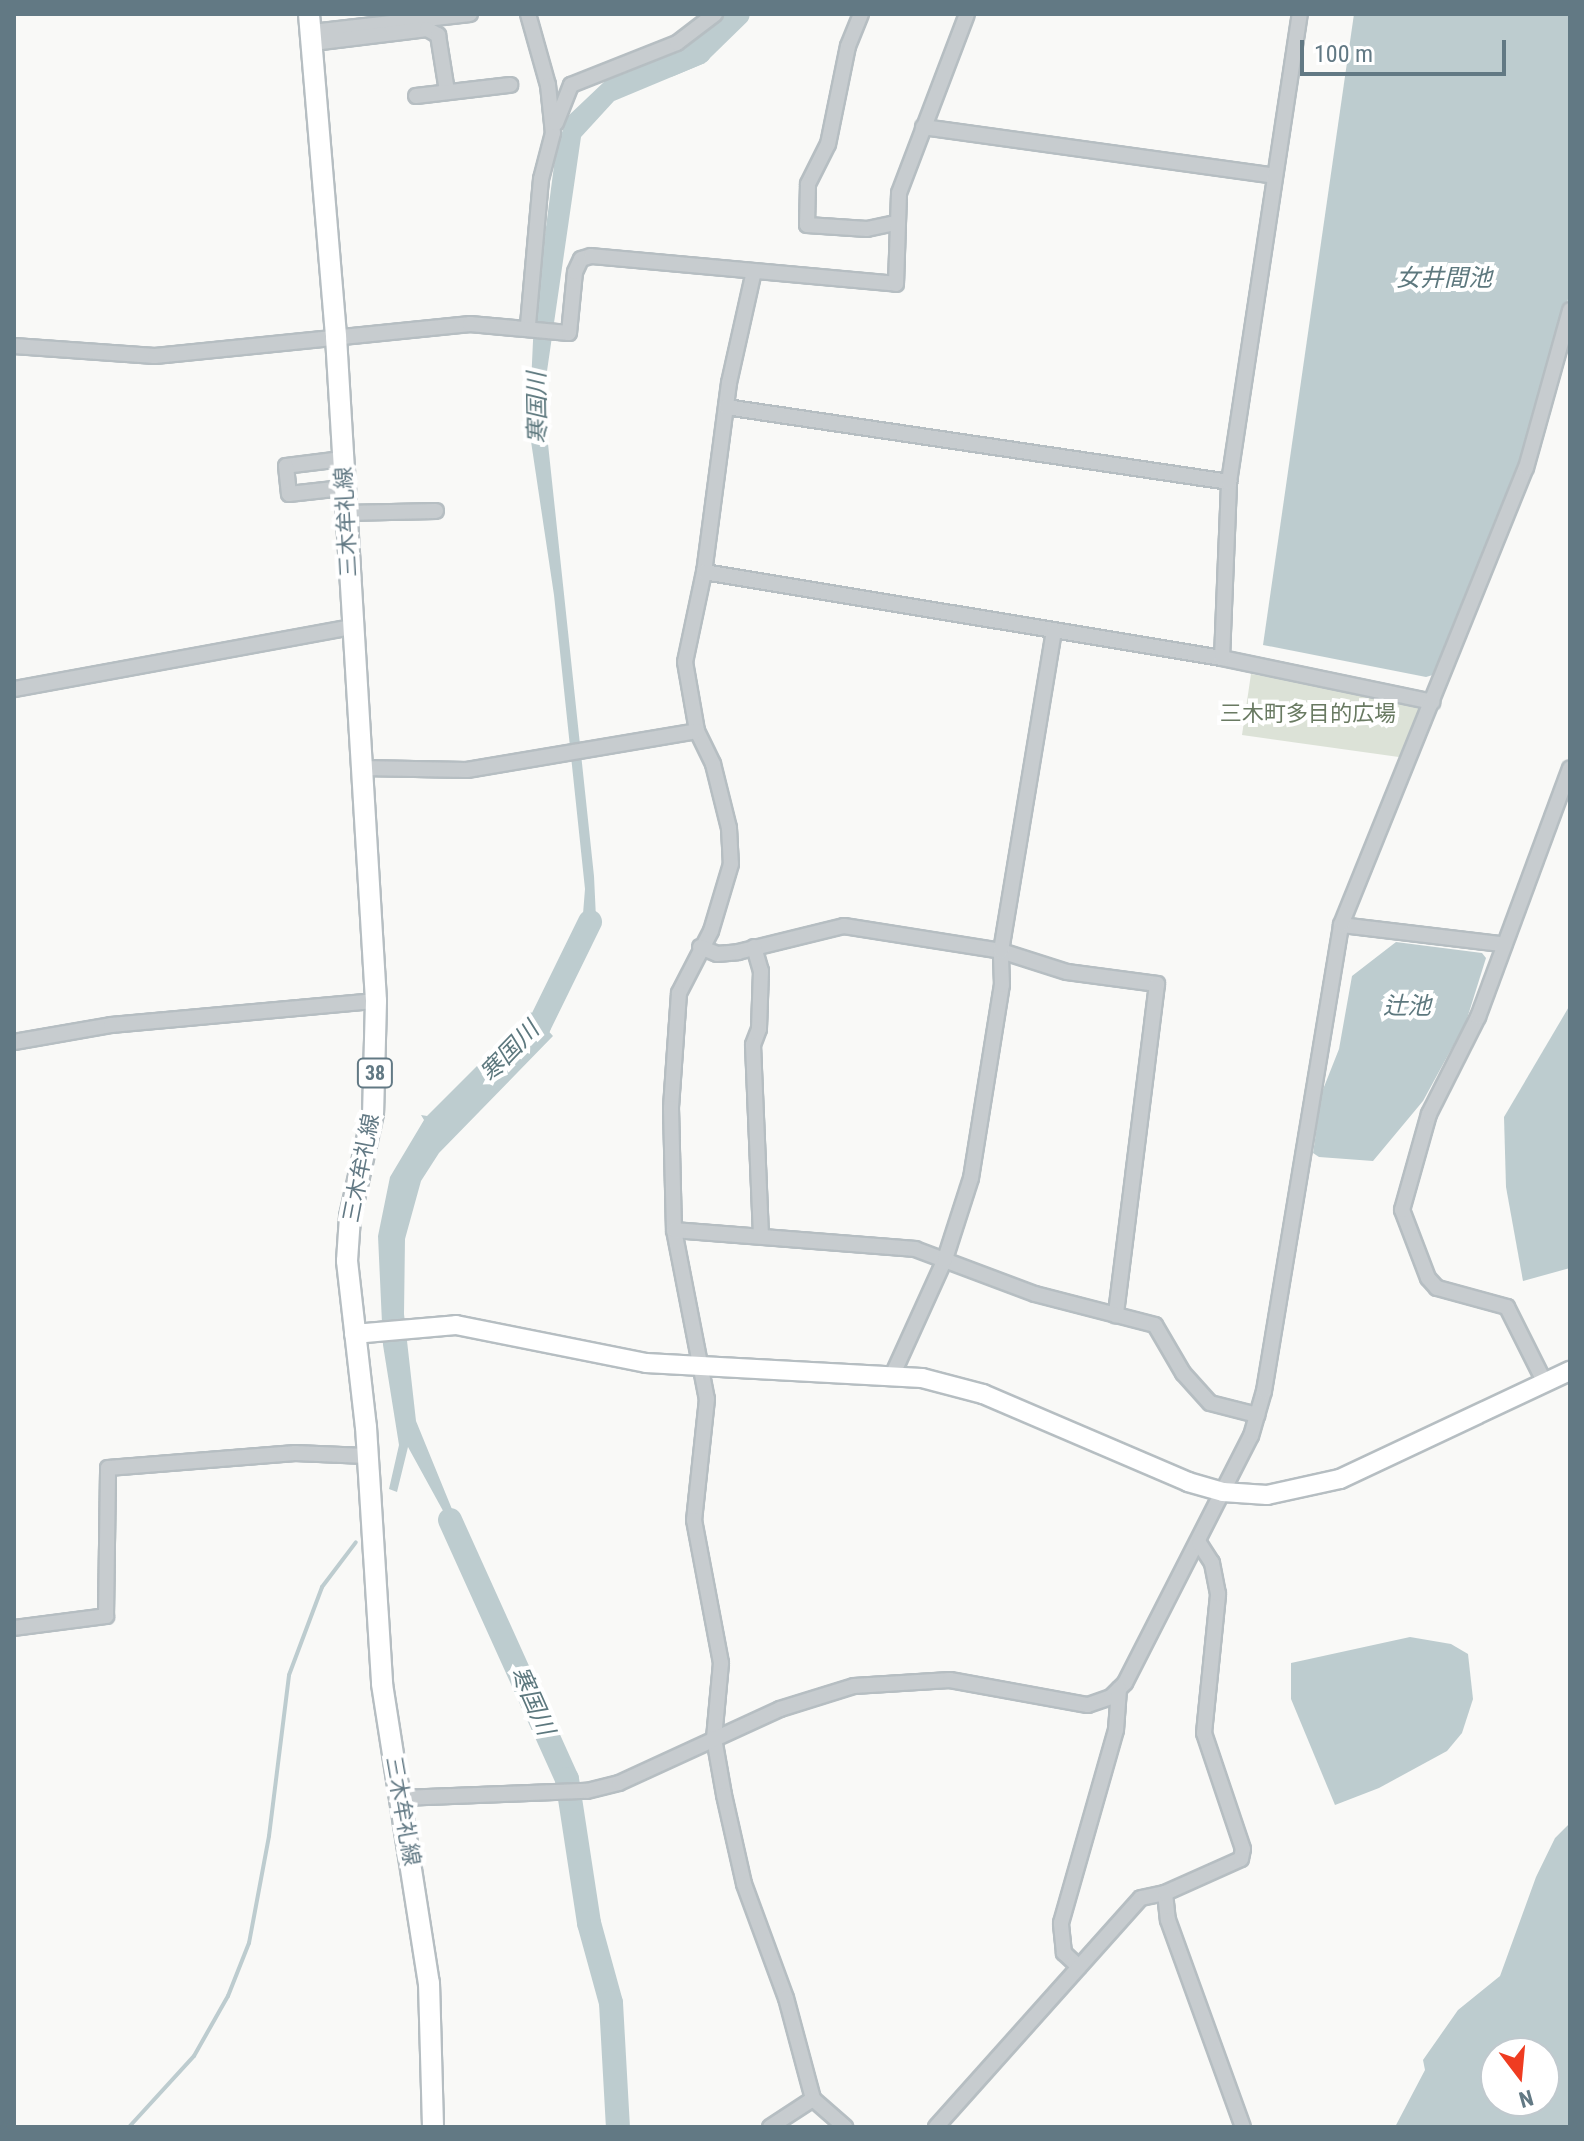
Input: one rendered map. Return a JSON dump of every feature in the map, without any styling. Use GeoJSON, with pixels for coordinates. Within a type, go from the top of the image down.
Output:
{"type":"FeatureCollection","features":[{"type":"Feature","properties":{"kind":"main road","name":"三木牟礼線"},"geometry":{"type":"LineString","coordinates":[[311,30],[336,337],[376,1001],[373,1113],[347,1261],[366,1456],[382,1684],[429,1983],[433,2127]]}},
{"type":"Feature","properties":{"kind":"street"},"geometry":{"type":"LineString","coordinates":[[311,30],[470,14]]}},
{"type":"Feature","properties":{"kind":"street"},"geometry":{"type":"LineString","coordinates":[[528,14],[548,85],[553,133]]}},
{"type":"Feature","properties":{"kind":"street"},"geometry":{"type":"LineString","coordinates":[[528,326],[541,179],[553,133],[571,85],[677,43],[715,14]]}},
{"type":"Feature","properties":{"kind":"street"},"geometry":{"type":"LineString","coordinates":[[861,14],[848,46],[828,144],[808,184],[807,225],[867,229],[896,223]]}},
{"type":"Feature","properties":{"kind":"street"},"geometry":{"type":"LineString","coordinates":[[14,346],[155,356],[470,324],[528,326],[569,333],[581,259],[896,284],[899,193],[967,14]]}},
{"type":"Feature","properties":{"kind":"street"},"geometry":{"type":"LineString","coordinates":[[1222,658],[1229,482],[1300,14]]}},
{"type":"Feature","properties":{"kind":"street"},"geometry":{"type":"LineString","coordinates":[[311,30],[427,29],[438,35],[447,91]]}},
{"type":"Feature","properties":{"kind":"street"},"geometry":{"type":"LineString","coordinates":[[416,96],[510,85]]}},
{"type":"Feature","properties":{"kind":"street"},"geometry":{"type":"LineString","coordinates":[[923,127],[1275,176]]}},
{"type":"Feature","properties":{"kind":"street"},"geometry":{"type":"LineString","coordinates":[[754,271],[726,407],[704,572],[685,662],[697,731],[713,764],[729,828],[731,864],[724,897],[679,993],[674,1036],[674,1230],[700,1366],[708,1427],[694,1520],[721,1663],[714,1738],[744,1884],[786,1998],[813,2099],[845,2127]]}},
{"type":"Feature","properties":{"kind":"street"},"geometry":{"type":"LineString","coordinates":[[401,1798],[587,1791],[619,1783],[714,1738],[814,1697],[888,1681],[950,1680],[1088,1705],[1119,1689],[1142,1658],[1257,1415],[1341,925],[1526,468],[1570,310]]}},
{"type":"Feature","properties":{"kind":"street"},"geometry":{"type":"LineString","coordinates":[[726,407],[1229,482]]}},
{"type":"Feature","properties":{"kind":"street"},"geometry":{"type":"LineString","coordinates":[[342,459],[286,466],[289,494],[343,488]]}},
{"type":"Feature","properties":{"kind":"street"},"geometry":{"type":"LineString","coordinates":[[345,513],[436,511]]}},
{"type":"Feature","properties":{"kind":"street"},"geometry":{"type":"LineString","coordinates":[[704,572],[1222,658],[1432,702]]}},
{"type":"Feature","properties":{"kind":"street"},"geometry":{"type":"LineString","coordinates":[[14,689],[352,627]]}},
{"type":"Feature","properties":{"kind":"street"},"geometry":{"type":"LineString","coordinates":[[892,1376],[945,1259],[971,1178],[1002,985],[1001,951],[1054,631]]}},
{"type":"Feature","properties":{"kind":"street"},"geometry":{"type":"LineString","coordinates":[[362,768],[442,771],[591,752],[697,731]]}},
{"type":"Feature","properties":{"kind":"street"},"geometry":{"type":"LineString","coordinates":[[1545,1383],[1507,1307],[1437,1288],[1428,1278],[1402,1210],[1429,1114],[1478,1017],[1501,944],[1570,768]]}},
{"type":"Feature","properties":{"kind":"street"},"geometry":{"type":"LineString","coordinates":[[1341,925],[1501,944]]}},
{"type":"Feature","properties":{"kind":"street"},"geometry":{"type":"LineString","coordinates":[[700,947],[717,954],[844,926],[1001,951],[1067,972],[1157,984],[1116,1315]]}},
{"type":"Feature","properties":{"kind":"street"},"geometry":{"type":"LineString","coordinates":[[754,947],[761,971],[759,1029],[753,1045],[761,1236]]}},
{"type":"Feature","properties":{"kind":"street"},"geometry":{"type":"LineString","coordinates":[[14,1042],[111,1025],[376,1001]]}},
{"type":"Feature","properties":{"kind":"street"},"geometry":{"type":"LineString","coordinates":[[674,1230],[900,1248],[945,1259],[1035,1294],[1155,1325],[1183,1373],[1210,1403],[1257,1415]]}},
{"type":"Feature","properties":{"kind":"street"},"geometry":{"type":"LineString","coordinates":[[354,1334],[413,1326],[498,1330],[606,1356],[700,1366],[892,1376],[983,1394],[1223,1492],[1300,1491],[1340,1479],[1570,1371]]}},
{"type":"Feature","properties":{"kind":"street"},"geometry":{"type":"LineString","coordinates":[[14,1628],[106,1616],[108,1468],[295,1453],[366,1456]]}},
{"type":"Feature","properties":{"kind":"street"},"geometry":{"type":"LineString","coordinates":[[936,2127],[1141,1898],[1165,1893],[1241,1859],[1243,1849],[1204,1733],[1218,1594],[1212,1563],[1199,1543]]}},
{"type":"Feature","properties":{"kind":"street"},"geometry":{"type":"LineString","coordinates":[[1079,1967],[1064,1953],[1061,1923],[1116,1730],[1119,1689]]}},
{"type":"Feature","properties":{"kind":"street"},"geometry":{"type":"LineString","coordinates":[[1165,1893],[1168,1920],[1243,2127]]}},
{"type":"Feature","properties":{"kind":"street"},"geometry":{"type":"LineString","coordinates":[[770,2127],[813,2099]]}},
{"type":"Feature","properties":{"kind":"green space","name":"三木町多目的広場"},"geometry":{"type":"Polygon","coordinates":[[[1251,674],[1429,703],[1406,758],[1242,735],[1251,674]]]}},
{"type":"Feature","properties":{"kind":"water","name":"女井間池"},"geometry":{"type":"Polygon","coordinates":[[[1354,14],[1570,14],[1570,291],[1539,419],[1436,674],[1426,677],[1263,645],[1354,14]]]}},
{"type":"Feature","properties":{"kind":"water"},"geometry":{"type":"Polygon","coordinates":[[[694,41],[705,63],[614,101],[581,137],[546,378],[546,425],[594,876],[596,918],[590,942],[580,951],[585,889],[554,595],[529,428],[534,319],[555,158],[566,118],[605,81],[694,41]]]}},
{"type":"Feature","properties":{"kind":"water","name":"辻池"},"geometry":{"type":"Polygon","coordinates":[[[1396,942],[1482,953],[1486,958],[1466,1022],[1423,1101],[1373,1161],[1319,1157],[1313,1153],[1322,1092],[1339,1049],[1352,976],[1396,942]]]}},
{"type":"Feature","properties":{"kind":"water"},"geometry":{"type":"Polygon","coordinates":[[[1570,1005],[1570,1268],[1523,1281],[1506,1187],[1504,1117],[1570,1005]]]}},
{"type":"Feature","properties":{"kind":"water"},"geometry":{"type":"Polygon","coordinates":[[[531,1012],[553,1036],[439,1153],[421,1181],[405,1239],[404,1314],[416,1421],[465,1541],[464,1549],[408,1447],[397,1492],[389,1489],[399,1445],[383,1345],[378,1236],[390,1177],[424,1120],[421,1115],[427,1116],[531,1012]]]}},
{"type":"Feature","properties":{"kind":"water"},"geometry":{"type":"Polygon","coordinates":[[[1410,1637],[1451,1644],[1468,1654],[1473,1699],[1462,1733],[1447,1751],[1379,1788],[1335,1805],[1291,1699],[1291,1663],[1410,1637]]]}},
{"type":"Feature","properties":{"kind":"water"},"geometry":{"type":"Polygon","coordinates":[[[1570,1823],[1570,2127],[1395,2127],[1425,2070],[1423,2060],[1458,2010],[1500,1976],[1536,1877],[1555,1838],[1570,1823]]]}},
{"type":"Feature","properties":{"kind":"waterway","name":"寒国川"},"geometry":{"type":"LineString","coordinates":[[669,65],[699,52],[738,14]]}},
{"type":"Feature","properties":{"kind":"waterway","name":"寒国川"},"geometry":{"type":"LineString","coordinates":[[517,1048],[539,1026],[590,922]]}},
{"type":"Feature","properties":{"kind":"waterway","name":"寒国川"},"geometry":{"type":"LineString","coordinates":[[450,1520],[567,1779],[589,1923],[611,2003],[618,2127]]}},
{"type":"Feature","properties":{"kind":"waterway"},"geometry":{"type":"LineString","coordinates":[[129,2127],[194,2056],[228,1996],[249,1943],[269,1836],[289,1675],[322,1587],[356,1542]]}}]}
